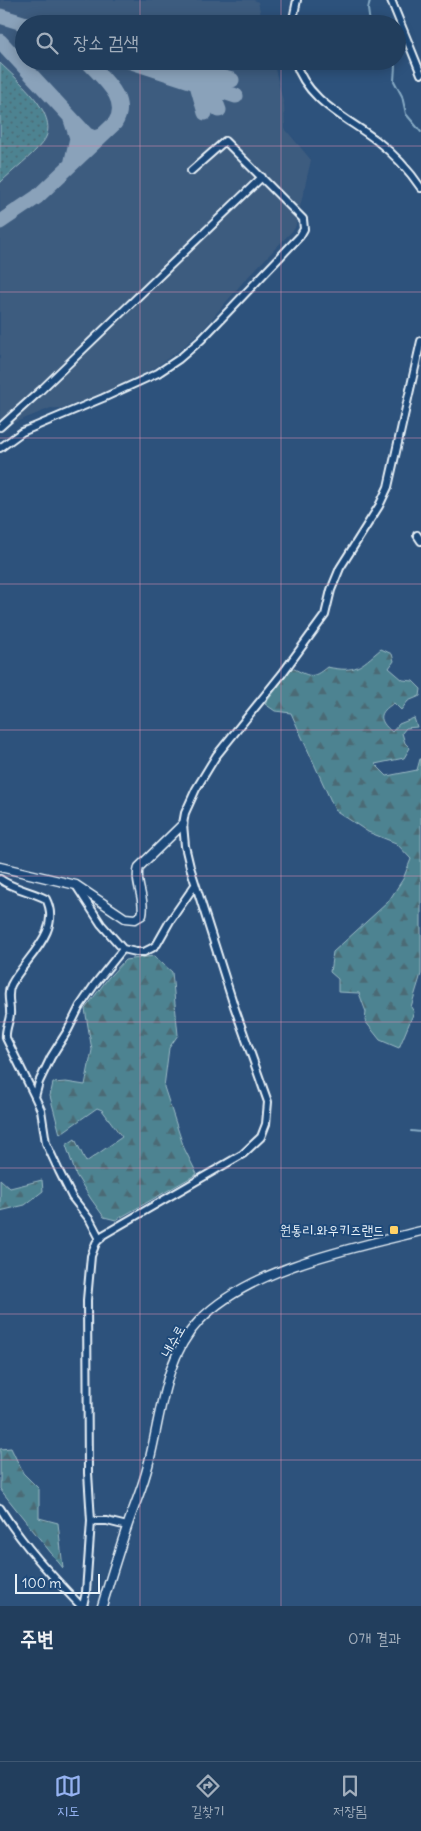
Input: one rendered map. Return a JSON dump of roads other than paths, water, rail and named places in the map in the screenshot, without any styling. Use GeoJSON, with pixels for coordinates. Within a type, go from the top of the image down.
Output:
{"type":"FeatureCollection","features":[{"type":"Feature","properties":{"kind":"street"},"geometry":{"type":"LineString","coordinates":[[294,15],[298,0]]}},
{"type":"Feature","properties":{"kind":"street"},"geometry":{"type":"LineString","coordinates":[[391,0],[397,15]]}},
{"type":"Feature","properties":{"kind":"street"},"geometry":{"type":"LineString","coordinates":[[406,37],[421,74]]}},
{"type":"Feature","properties":{"kind":"street"},"geometry":{"type":"LineString","coordinates":[[298,70],[301,77],[321,102],[398,159],[421,188]]}},
{"type":"Feature","properties":{"kind":"street"},"geometry":{"type":"LineString","coordinates":[[0,448],[22,432],[158,373],[201,340],[300,236],[304,228],[302,219],[225,141],[191,171]]}},
{"type":"Feature","properties":{"kind":"street"},"geometry":{"type":"LineString","coordinates":[[0,427],[40,391],[262,177]]}},
{"type":"Feature","properties":{"kind":"street"},"geometry":{"type":"LineString","coordinates":[[82,1606],[86,1592],[90,1521],[87,1300],[91,1256],[96,1243],[103,1235],[243,1154],[261,1137],[266,1124],[268,1110],[265,1092],[195,885],[185,846],[183,824],[185,813],[196,789],[216,756],[282,674],[324,614],[340,568],[379,506],[388,487],[421,341]]}},
{"type":"Feature","properties":{"kind":"street"},"geometry":{"type":"LineString","coordinates":[[417,535],[421,541]]}},
{"type":"Feature","properties":{"kind":"street"},"geometry":{"type":"LineString","coordinates":[[0,867],[76,885],[125,918],[135,920],[142,915],[144,907],[137,876],[139,867],[183,824]]}},
{"type":"Feature","properties":{"kind":"street"},"geometry":{"type":"LineString","coordinates":[[0,879],[6,884],[38,894],[46,899],[50,911],[48,929],[44,938],[10,986],[8,996],[10,1015],[6,1038],[40,1110],[46,1143],[72,1197],[90,1220],[100,1239]]}},
{"type":"Feature","properties":{"kind":"street"},"geometry":{"type":"LineString","coordinates":[[76,885],[101,924],[123,949],[128,952],[144,952],[157,944],[170,921],[195,885]]}},
{"type":"Feature","properties":{"kind":"street"},"geometry":{"type":"LineString","coordinates":[[35,1097],[39,1082],[51,1057],[80,1006],[123,949]]}},
{"type":"Feature","properties":{"kind":"street","name":"내수로"},"geometry":{"type":"LineString","coordinates":[[102,1606],[127,1526],[146,1476],[174,1362],[184,1342],[199,1321],[228,1297],[289,1268],[334,1253],[421,1231]]}},
{"type":"Feature","properties":{"kind":"street"},"geometry":{"type":"LineString","coordinates":[[0,1508],[16,1533],[82,1606]]}},
{"type":"Feature","properties":{"kind":"street"},"geometry":{"type":"LineString","coordinates":[[90,1521],[127,1526]]}},
{"type":"Feature","properties":{"kind":"waterway"},"geometry":{"type":"LineString","coordinates":[[369,15],[370,0]]}},
{"type":"Feature","properties":{"kind":"waterway"},"geometry":{"type":"LineString","coordinates":[[395,70],[394,81],[402,96],[406,114],[421,132]]}},
{"type":"Feature","properties":{"kind":"waterway"},"geometry":{"type":"LineString","coordinates":[[411,1131],[421,1132]]}},
{"type":"Feature","properties":{"kind":"place","name":"원통리.와우키즈랜드"},"geometry":{"type":"Point","coordinates":[394,1230]}}]}
